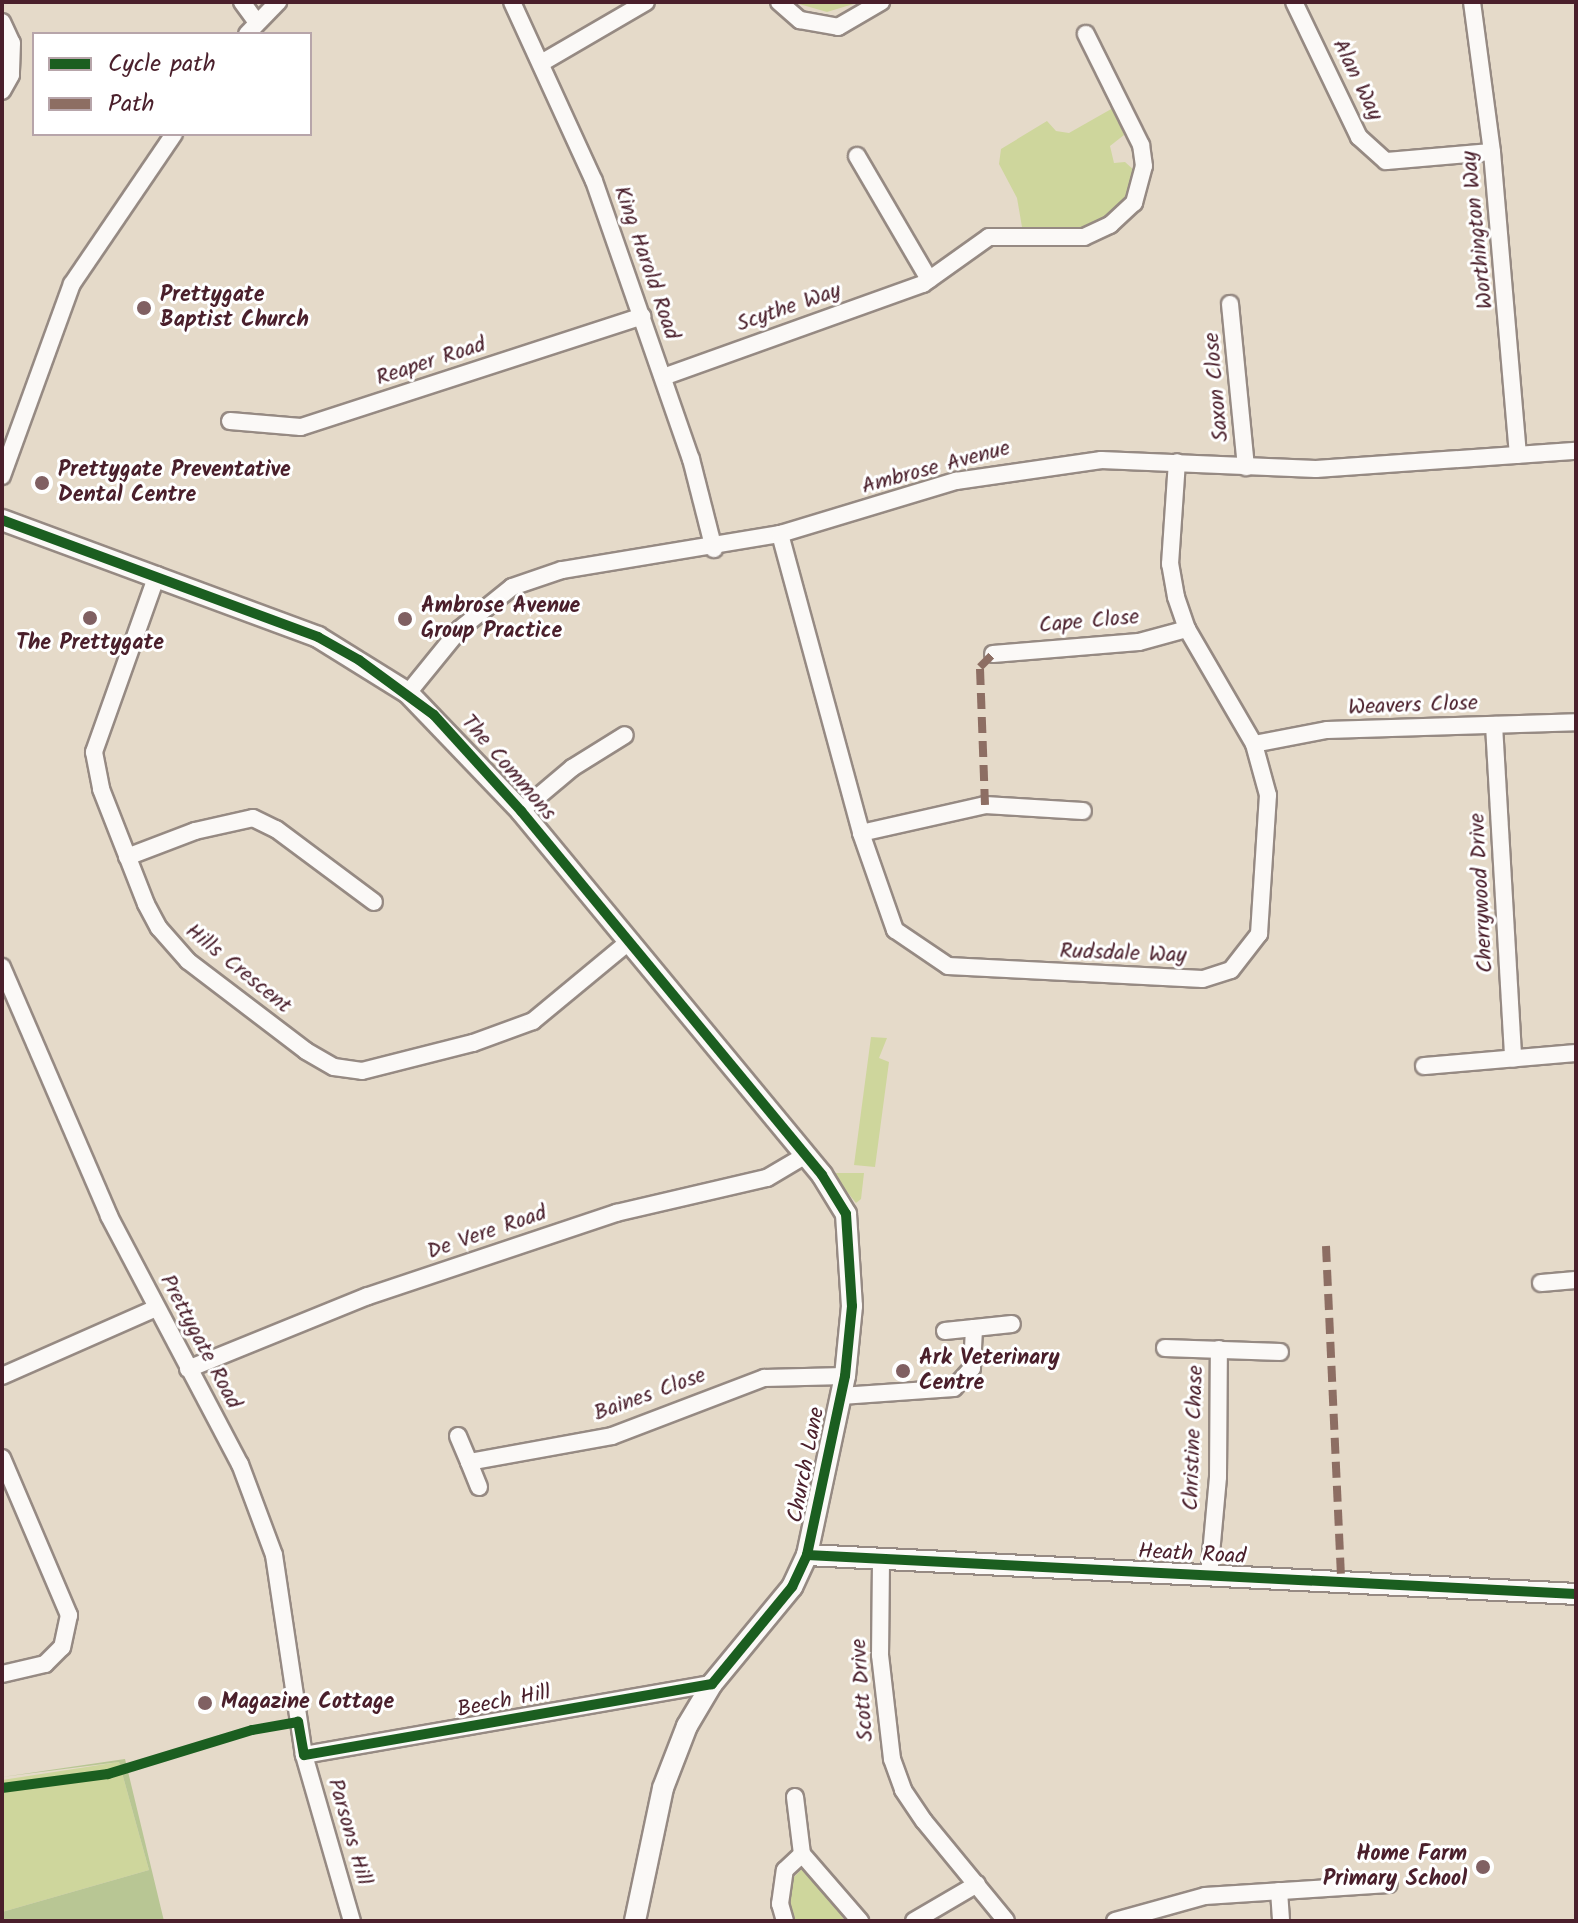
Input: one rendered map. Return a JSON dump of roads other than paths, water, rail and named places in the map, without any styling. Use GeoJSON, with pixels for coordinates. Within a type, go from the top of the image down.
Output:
{"type":"FeatureCollection","features":[{"type":"Feature","properties":{"kind":"street"},"geometry":{"type":"LineString","coordinates":[[242,2],[251,28],[278,2]]}},
{"type":"Feature","properties":{"kind":"street","name":"King Harold Road"},"geometry":{"type":"LineString","coordinates":[[512,2],[543,62],[594,181],[663,377],[714,549]]}},
{"type":"Feature","properties":{"kind":"street"},"geometry":{"type":"LineString","coordinates":[[543,62],[646,2]]}},
{"type":"Feature","properties":{"kind":"street"},"geometry":{"type":"LineString","coordinates":[[779,2],[800,20],[838,27],[881,2]]}},
{"type":"Feature","properties":{"kind":"street","name":"Alan Way"},"geometry":{"type":"LineString","coordinates":[[1294,2],[1359,137],[1386,161],[1492,152]]}},
{"type":"Feature","properties":{"kind":"street","name":"Worthington Way"},"geometry":{"type":"LineString","coordinates":[[1472,2],[1492,152],[1518,455]]}},
{"type":"Feature","properties":{"kind":"street"},"geometry":{"type":"LineString","coordinates":[[2,22],[12,43],[11,75],[2,91]]}},
{"type":"Feature","properties":{"kind":"street","name":"Scythe Way"},"geometry":{"type":"LineString","coordinates":[[663,377],[929,279],[989,237],[1084,237],[1110,225],[1134,203],[1143,184],[1141,145],[1086,34]]}},
{"type":"Feature","properties":{"kind":"street"},"geometry":{"type":"LineString","coordinates":[[2,476],[72,284],[173,136]]}},
{"type":"Feature","properties":{"kind":"street"},"geometry":{"type":"LineString","coordinates":[[857,156],[929,279]]}},
{"type":"Feature","properties":{"kind":"street","name":"Saxon Close"},"geometry":{"type":"LineString","coordinates":[[1230,304],[1246,467]]}},
{"type":"Feature","properties":{"kind":"street","name":"Reaper Road"},"geometry":{"type":"LineString","coordinates":[[230,421],[301,427],[642,316]]}},
{"type":"Feature","properties":{"kind":"street","name":"Ambrose Avenue"},"geometry":{"type":"LineString","coordinates":[[408,693],[460,629],[512,587],[575,568],[714,549],[780,534],[956,481],[1020,468],[1101,460],[1316,469],[1576,451]]}},
{"type":"Feature","properties":{"kind":"street","name":"Rudsdale Way"},"geometry":{"type":"LineString","coordinates":[[780,534],[861,833],[895,930],[948,966],[1203,979],[1231,970],[1259,934],[1268,795],[1254,744],[1187,629],[1170,564],[1177,462]]}},
{"type":"Feature","properties":{"kind":"street","name":"The Commons"},"geometry":{"type":"LineString","coordinates":[[2,520],[318,637],[408,693],[521,811],[626,944],[822,1175],[847,1221]]}},
{"type":"Feature","properties":{"kind":"street","name":"Hills Crescent"},"geometry":{"type":"LineString","coordinates":[[157,575],[94,752],[127,857],[146,904],[171,944],[306,1051],[334,1067],[362,1071],[410,1061],[533,1021],[626,944]]}},
{"type":"Feature","properties":{"kind":"street","name":"Cape Close"},"geometry":{"type":"LineString","coordinates":[[993,654],[1139,642],[1187,629]]}},
{"type":"Feature","properties":{"kind":"street","name":"Weavers Close"},"geometry":{"type":"LineString","coordinates":[[1254,744],[1327,730],[1576,722]]}},
{"type":"Feature","properties":{"kind":"street","name":"Cherrywood Drive"},"geometry":{"type":"LineString","coordinates":[[1494,725],[1513,1058]]}},
{"type":"Feature","properties":{"kind":"street"},"geometry":{"type":"LineString","coordinates":[[521,811],[572,768],[625,735]]}},
{"type":"Feature","properties":{"kind":"street"},"geometry":{"type":"LineString","coordinates":[[861,833],[985,805],[1083,811]]}},
{"type":"Feature","properties":{"kind":"street"},"geometry":{"type":"LineString","coordinates":[[127,857],[195,831],[253,818],[276,829],[374,902]]}},
{"type":"Feature","properties":{"kind":"street","name":"Prettygate Road"},"geometry":{"type":"LineString","coordinates":[[2,967],[50,1087],[156,1308],[240,1464],[274,1555],[304,1755]]}},
{"type":"Feature","properties":{"kind":"street"},"geometry":{"type":"LineString","coordinates":[[1424,1066],[1576,1053]]}},
{"type":"Feature","properties":{"kind":"street","name":"De Vere Road"},"geometry":{"type":"LineString","coordinates":[[188,1369],[368,1296],[616,1213],[767,1178],[804,1156]]}},
{"type":"Feature","properties":{"kind":"street","name":"Church Lane"},"geometry":{"type":"LineString","coordinates":[[635,1921],[663,1788],[687,1726],[712,1684],[792,1587],[807,1555],[843,1386],[852,1306],[847,1221]]}},
{"type":"Feature","properties":{"kind":"street"},"geometry":{"type":"LineString","coordinates":[[1541,1283],[1576,1280]]}},
{"type":"Feature","properties":{"kind":"street"},"geometry":{"type":"LineString","coordinates":[[2,1376],[156,1308]]}},
{"type":"Feature","properties":{"kind":"street"},"geometry":{"type":"LineString","coordinates":[[945,1331],[1012,1324]]}},
{"type":"Feature","properties":{"kind":"street","name":"Baines Close"},"geometry":{"type":"LineString","coordinates":[[469,1462],[612,1436],[764,1378],[843,1386],[954,1388],[972,1368],[974,1328]]}},
{"type":"Feature","properties":{"kind":"street","name":"Christine Chase"},"geometry":{"type":"LineString","coordinates":[[1165,1348],[1280,1352]]}},
{"type":"Feature","properties":{"kind":"street","name":"Christine Chase"},"geometry":{"type":"LineString","coordinates":[[1209,1576],[1218,1477],[1219,1349]]}},
{"type":"Feature","properties":{"kind":"street"},"geometry":{"type":"LineString","coordinates":[[458,1436],[479,1487]]}},
{"type":"Feature","properties":{"kind":"street"},"geometry":{"type":"LineString","coordinates":[[2,1458],[69,1615],[62,1647],[45,1664],[2,1674]]}},
{"type":"Feature","properties":{"kind":"street","name":"Heath Road"},"geometry":{"type":"LineString","coordinates":[[807,1555],[881,1562],[1576,1594]]}},
{"type":"Feature","properties":{"kind":"street","name":"Scott Drive"},"geometry":{"type":"LineString","coordinates":[[881,1562],[880,1655],[892,1759],[917,1811],[1006,1921]]}},
{"type":"Feature","properties":{"kind":"street","name":"Beech Hill"},"geometry":{"type":"LineString","coordinates":[[304,1755],[712,1684]]}},
{"type":"Feature","properties":{"kind":"street","name":"Parsons Hill"},"geometry":{"type":"LineString","coordinates":[[304,1755],[352,1921]]}},
{"type":"Feature","properties":{"kind":"street"},"geometry":{"type":"LineString","coordinates":[[795,1797],[802,1854],[860,1921]]}},
{"type":"Feature","properties":{"kind":"street"},"geometry":{"type":"LineString","coordinates":[[785,1921],[780,1904],[785,1870],[802,1854]]}},
{"type":"Feature","properties":{"kind":"street"},"geometry":{"type":"LineString","coordinates":[[914,1921],[977,1884]]}},
{"type":"Feature","properties":{"kind":"street"},"geometry":{"type":"LineString","coordinates":[[1115,1921],[1205,1896],[1389,1884]]}},
{"type":"Feature","properties":{"kind":"street"},"geometry":{"type":"LineString","coordinates":[[1279,1891],[1281,1921]]}},
{"type":"Feature","properties":{"kind":"place","name":"Prettygate Baptist Church"},"geometry":{"type":"Point","coordinates":[144,308]}},
{"type":"Feature","properties":{"kind":"place","name":"Prettygate Preventative Dental Centre"},"geometry":{"type":"Point","coordinates":[42,483]}},
{"type":"Feature","properties":{"kind":"place","name":"The Prettygate"},"geometry":{"type":"Point","coordinates":[90,618]}},
{"type":"Feature","properties":{"kind":"place","name":"Ambrose Avenue Group Practice"},"geometry":{"type":"Point","coordinates":[405,619]}},
{"type":"Feature","properties":{"kind":"place","name":"Ark Veterinary Centre"},"geometry":{"type":"Point","coordinates":[903,1371]}},
{"type":"Feature","properties":{"kind":"place","name":"Magazine Cottage"},"geometry":{"type":"Point","coordinates":[205,1703]}},
{"type":"Feature","properties":{"kind":"place","name":"Home Farm Primary School"},"geometry":{"type":"Point","coordinates":[1483,1867]}}]}
